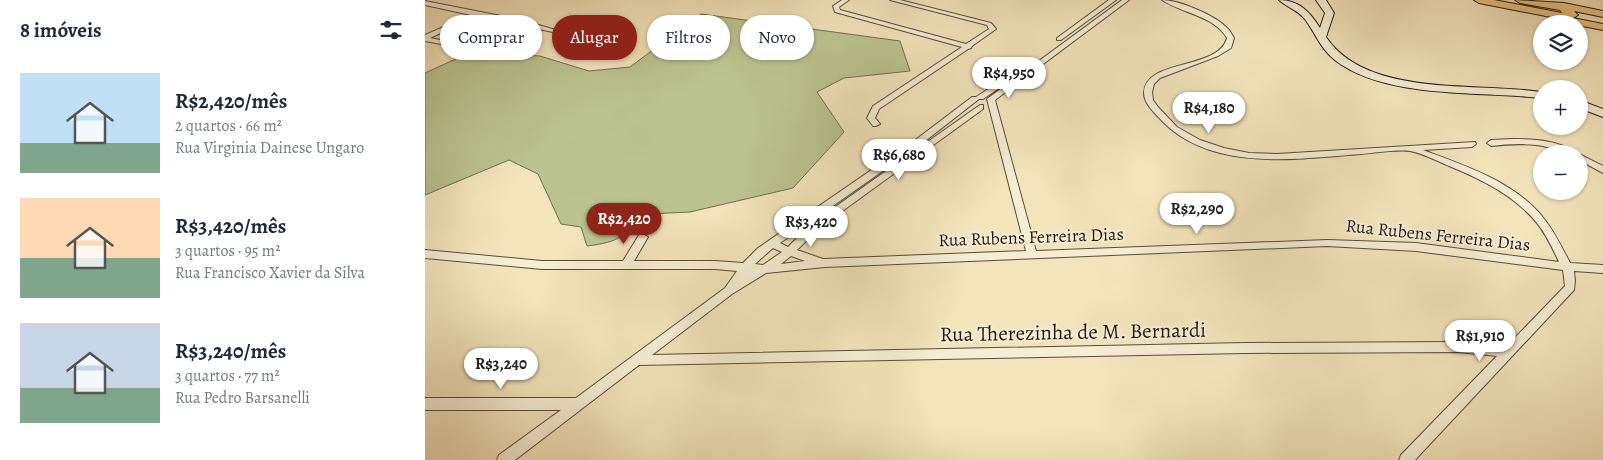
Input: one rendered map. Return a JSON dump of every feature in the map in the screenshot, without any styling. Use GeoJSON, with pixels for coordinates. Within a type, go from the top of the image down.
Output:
{"type":"FeatureCollection","features":[{"type":"Feature","properties":{"kind":"main road"},"geometry":{"type":"LineString","coordinates":[[1284,0],[1297,6],[1331,15],[1322,36]]}},
{"type":"Feature","properties":{"kind":"main road"},"geometry":{"type":"LineString","coordinates":[[1321,0],[1322,12]]}},
{"type":"Feature","properties":{"kind":"main road"},"geometry":{"type":"LineString","coordinates":[[1471,0],[1603,27]]}},
{"type":"Feature","properties":{"kind":"main road"},"geometry":{"type":"LineString","coordinates":[[1479,0],[1562,16],[1573,15],[1563,8],[1520,0]]}},
{"type":"Feature","properties":{"kind":"main road"},"geometry":{"type":"LineString","coordinates":[[1531,0],[1603,14]]}},
{"type":"Feature","properties":{"kind":"main road"},"geometry":{"type":"LineString","coordinates":[[1297,6],[1313,22],[1327,47],[1339,59],[1369,75],[1386,80],[1431,87],[1508,90],[1533,94]]}},
{"type":"Feature","properties":{"kind":"main road"},"geometry":{"type":"LineString","coordinates":[[1588,107],[1603,113]]}},
{"type":"Feature","properties":{"kind":"street"},"geometry":{"type":"LineString","coordinates":[[846,0],[837,6],[837,11],[969,47]]}},
{"type":"Feature","properties":{"kind":"street"},"geometry":{"type":"LineString","coordinates":[[876,124],[871,118],[875,108],[990,33],[993,29],[991,26],[893,0]]}},
{"type":"Feature","properties":{"kind":"street"},"geometry":{"type":"LineString","coordinates":[[504,460],[728,291],[765,269],[815,226],[1113,0]]}},
{"type":"Feature","properties":{"kind":"street"},"geometry":{"type":"LineString","coordinates":[[979,102],[992,100],[1126,0]]}},
{"type":"Feature","properties":{"kind":"street"},"geometry":{"type":"LineString","coordinates":[[1165,0],[1217,22],[1227,30],[1230,36],[1227,48],[1216,55],[1157,76],[1150,83],[1147,91],[1152,105],[1159,114],[1199,143],[1237,154],[1283,157],[1472,144]]}},
{"type":"Feature","properties":{"kind":"street"},"geometry":{"type":"LineString","coordinates":[[425,3],[488,15]]}},
{"type":"Feature","properties":{"kind":"street"},"geometry":{"type":"LineString","coordinates":[[425,39],[479,13]]}},
{"type":"Feature","properties":{"kind":"street"},"geometry":{"type":"LineString","coordinates":[[425,39],[440,42]]}},
{"type":"Feature","properties":{"kind":"street"},"geometry":{"type":"LineString","coordinates":[[992,100],[1032,254]]}},
{"type":"Feature","properties":{"kind":"street"},"geometry":{"type":"LineString","coordinates":[[979,102],[996,121]]}},
{"type":"Feature","properties":{"kind":"street"},"geometry":{"type":"LineString","coordinates":[[728,291],[753,259],[963,114]]}},
{"type":"Feature","properties":{"kind":"street"},"geometry":{"type":"LineString","coordinates":[[1491,143],[1537,142],[1548,145]]}},
{"type":"Feature","properties":{"kind":"street"},"geometry":{"type":"LineString","coordinates":[[1406,460],[1570,287],[1571,278],[1567,267],[1542,222],[1521,200],[1475,176],[1409,148]]}},
{"type":"Feature","properties":{"kind":"street"},"geometry":{"type":"LineString","coordinates":[[1588,162],[1603,170]]}},
{"type":"Feature","properties":{"kind":"street"},"geometry":{"type":"LineString","coordinates":[[626,266],[643,237]]}},
{"type":"Feature","properties":{"kind":"street","name":"Rua Rubens Ferreira Dias"},"geometry":{"type":"LineString","coordinates":[[744,269],[765,269],[825,263],[1032,254],[1368,243],[1567,267],[1603,269]]}},
{"type":"Feature","properties":{"kind":"street"},"geometry":{"type":"LineString","coordinates":[[773,244],[806,258],[825,263]]}},
{"type":"Feature","properties":{"kind":"street"},"geometry":{"type":"LineString","coordinates":[[425,254],[499,262],[626,266],[715,265],[753,259]]}},
{"type":"Feature","properties":{"kind":"street"},"geometry":{"type":"LineString","coordinates":[[715,265],[744,269]]}},
{"type":"Feature","properties":{"kind":"street","name":"Rua Therezinha de M. Bernardi"},"geometry":{"type":"LineString","coordinates":[[639,360],[1245,348],[1458,347],[1507,352]]}},
{"type":"Feature","properties":{"kind":"street"},"geometry":{"type":"LineString","coordinates":[[425,404],[578,404]]}},
{"type":"Feature","properties":{"kind":"green space"},"geometry":{"type":"Polygon","coordinates":[[[730,18],[740,19],[740,60],[814,60],[814,29],[900,41],[910,71],[844,78],[817,92],[844,132],[793,188],[690,212],[648,214],[627,233],[607,242],[587,246],[581,227],[561,224],[538,174],[509,160],[425,195],[425,73],[454,60],[542,60],[542,57],[589,71],[630,67],[647,54],[647,60],[730,60],[730,18]]]}}]}
